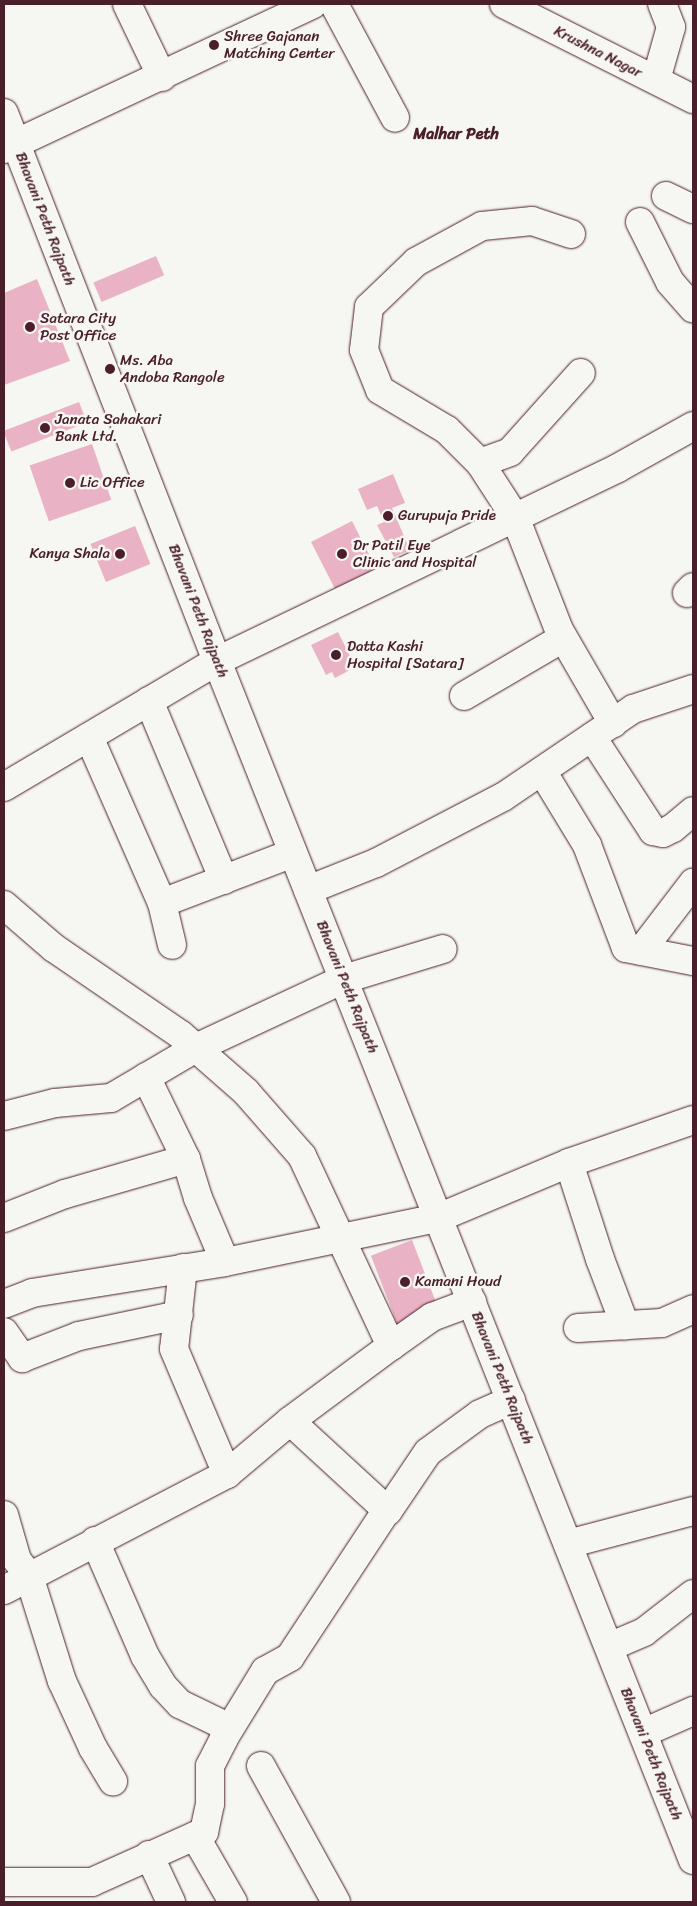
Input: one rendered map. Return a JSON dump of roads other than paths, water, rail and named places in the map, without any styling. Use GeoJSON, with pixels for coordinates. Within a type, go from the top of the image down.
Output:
{"type":"FeatureCollection","features":[{"type":"Feature","properties":{"kind":"street"},"geometry":{"type":"LineString","coordinates":[[127,4],[162,77]]}},
{"type":"Feature","properties":{"kind":"street"},"geometry":{"type":"LineString","coordinates":[[10,147],[162,77],[313,4]]}},
{"type":"Feature","properties":{"kind":"street"},"geometry":{"type":"LineString","coordinates":[[334,4],[395,118]]}},
{"type":"Feature","properties":{"kind":"street","name":"Krushna Nagar"},"geometry":{"type":"LineString","coordinates":[[504,4],[693,99]]}},
{"type":"Feature","properties":{"kind":"street"},"geometry":{"type":"LineString","coordinates":[[656,80],[672,12]]}},
{"type":"Feature","properties":{"kind":"street","name":"Bhavani Peth Rajpath"},"geometry":{"type":"LineString","coordinates":[[4,113],[10,147],[217,660],[693,1860]]}},
{"type":"Feature","properties":{"kind":"street"},"geometry":{"type":"LineString","coordinates":[[666,196],[693,209]]}},
{"type":"Feature","properties":{"kind":"street"},"geometry":{"type":"LineString","coordinates":[[571,234],[532,221],[482,226],[416,262],[369,307],[364,350],[380,390],[448,430],[480,463],[515,517],[602,730],[653,830],[663,833],[673,828],[693,811]]}},
{"type":"Feature","properties":{"kind":"street"},"geometry":{"type":"LineString","coordinates":[[640,222],[670,282],[693,308]]}},
{"type":"Feature","properties":{"kind":"street"},"geometry":{"type":"LineString","coordinates":[[480,463],[510,452],[581,373]]}},
{"type":"Feature","properties":{"kind":"street"},"geometry":{"type":"LineString","coordinates":[[4,788],[217,660],[618,468],[693,426]]}},
{"type":"Feature","properties":{"kind":"street"},"geometry":{"type":"LineString","coordinates":[[464,696],[563,638]]}},
{"type":"Feature","properties":{"kind":"street"},"geometry":{"type":"LineString","coordinates":[[308,890],[376,864],[503,798],[633,709],[693,688]]}},
{"type":"Feature","properties":{"kind":"street"},"geometry":{"type":"LineString","coordinates":[[149,701],[224,880]]}},
{"type":"Feature","properties":{"kind":"street"},"geometry":{"type":"LineString","coordinates":[[89,737],[162,903],[172,945]]}},
{"type":"Feature","properties":{"kind":"street"},"geometry":{"type":"LineString","coordinates":[[542,771],[587,845],[626,948],[693,961]]}},
{"type":"Feature","properties":{"kind":"street"},"geometry":{"type":"LineString","coordinates":[[162,903],[293,854]]}},
{"type":"Feature","properties":{"kind":"street"},"geometry":{"type":"LineString","coordinates":[[641,951],[693,883]]}},
{"type":"Feature","properties":{"kind":"street"},"geometry":{"type":"LineString","coordinates":[[4,905],[54,948],[196,1048],[246,1092],[302,1156],[391,1346]]}},
{"type":"Feature","properties":{"kind":"street"},"geometry":{"type":"LineString","coordinates":[[4,1116],[54,1104],[111,1098],[196,1048],[344,980],[443,949]]}},
{"type":"Feature","properties":{"kind":"street"},"geometry":{"type":"LineString","coordinates":[[146,1077],[186,1159],[198,1198],[225,1262]]}},
{"type":"Feature","properties":{"kind":"street"},"geometry":{"type":"LineString","coordinates":[[4,1304],[32,1293],[225,1262],[340,1240],[438,1218],[569,1164],[693,1120]]}},
{"type":"Feature","properties":{"kind":"street"},"geometry":{"type":"LineString","coordinates":[[4,1218],[65,1194],[186,1159]]}},
{"type":"Feature","properties":{"kind":"street"},"geometry":{"type":"LineString","coordinates":[[569,1164],[600,1259],[625,1325]]}},
{"type":"Feature","properties":{"kind":"street"},"geometry":{"type":"LineString","coordinates":[[183,1268],[174,1349],[227,1474]]}},
{"type":"Feature","properties":{"kind":"street"},"geometry":{"type":"LineString","coordinates":[[4,1590],[227,1474],[290,1421],[432,1317],[472,1302]]}},
{"type":"Feature","properties":{"kind":"street"},"geometry":{"type":"LineString","coordinates":[[578,1328],[662,1323],[693,1309]]}},
{"type":"Feature","properties":{"kind":"street"},"geometry":{"type":"LineString","coordinates":[[4,1332],[22,1358],[79,1336],[179,1315]]}},
{"type":"Feature","properties":{"kind":"street"},"geometry":{"type":"LineString","coordinates":[[4,1882],[92,1882],[204,1832],[210,1804],[210,1766],[230,1728],[265,1671],[290,1657],[387,1510],[428,1452],[480,1414],[511,1400]]}},
{"type":"Feature","properties":{"kind":"street"},"geometry":{"type":"LineString","coordinates":[[290,1421],[387,1510]]}},
{"type":"Feature","properties":{"kind":"street"},"geometry":{"type":"LineString","coordinates":[[568,1544],[693,1511]]}},
{"type":"Feature","properties":{"kind":"street"},"geometry":{"type":"LineString","coordinates":[[4,1519],[18,1560],[30,1576],[62,1680],[93,1748],[113,1780]]}},
{"type":"Feature","properties":{"kind":"street"},"geometry":{"type":"LineString","coordinates":[[95,1541],[145,1656],[163,1686],[180,1704],[230,1728]]}},
{"type":"Feature","properties":{"kind":"street"},"geometry":{"type":"LineString","coordinates":[[609,1647],[644,1632],[693,1594]]}},
{"type":"Feature","properties":{"kind":"street"},"geometry":{"type":"LineString","coordinates":[[643,1733],[693,1711]]}},
{"type":"Feature","properties":{"kind":"street"},"geometry":{"type":"LineString","coordinates":[[261,1766],[336,1902]]}},
{"type":"Feature","properties":{"kind":"street"},"geometry":{"type":"LineString","coordinates":[[195,1836],[233,1902]]}},
{"type":"Feature","properties":{"kind":"street"},"geometry":{"type":"LineString","coordinates":[[149,1855],[171,1902]]}},
{"type":"Feature","properties":{"kind":"street"},"geometry":{"type":"LineString","coordinates":[[97,1902],[106,1875]]}},
{"type":"Feature","properties":{"kind":"place","name":"Shree Gajanan Matching Center"},"geometry":{"type":"Point","coordinates":[214,45]}},
{"type":"Feature","properties":{"kind":"place","name":"Satara City Post Office"},"geometry":{"type":"Point","coordinates":[30,327]}},
{"type":"Feature","properties":{"kind":"place","name":"Ms. Aba Andoba Rangole"},"geometry":{"type":"Point","coordinates":[110,369]}},
{"type":"Feature","properties":{"kind":"place","name":"Janata Sahakari Bank Ltd."},"geometry":{"type":"Point","coordinates":[45,428]}},
{"type":"Feature","properties":{"kind":"place","name":"Lic Office"},"geometry":{"type":"Point","coordinates":[70,483]}},
{"type":"Feature","properties":{"kind":"place","name":"Gurupuja Pride"},"geometry":{"type":"Point","coordinates":[388,516]}},
{"type":"Feature","properties":{"kind":"place","name":"Kanya Shala"},"geometry":{"type":"Point","coordinates":[120,554]}},
{"type":"Feature","properties":{"kind":"place","name":"Dr Patil Eye Clinic and Hospital"},"geometry":{"type":"Point","coordinates":[342,554]}},
{"type":"Feature","properties":{"kind":"place","name":"Datta Kashi Hospital [Satara]"},"geometry":{"type":"Point","coordinates":[336,655]}},
{"type":"Feature","properties":{"kind":"place","name":"Kamani Houd"},"geometry":{"type":"Point","coordinates":[405,1282]}},
{"type":"Feature","properties":{"kind":"district","name":"Malhar Peth"},"geometry":{"type":"Point","coordinates":[456,134]}}]}
